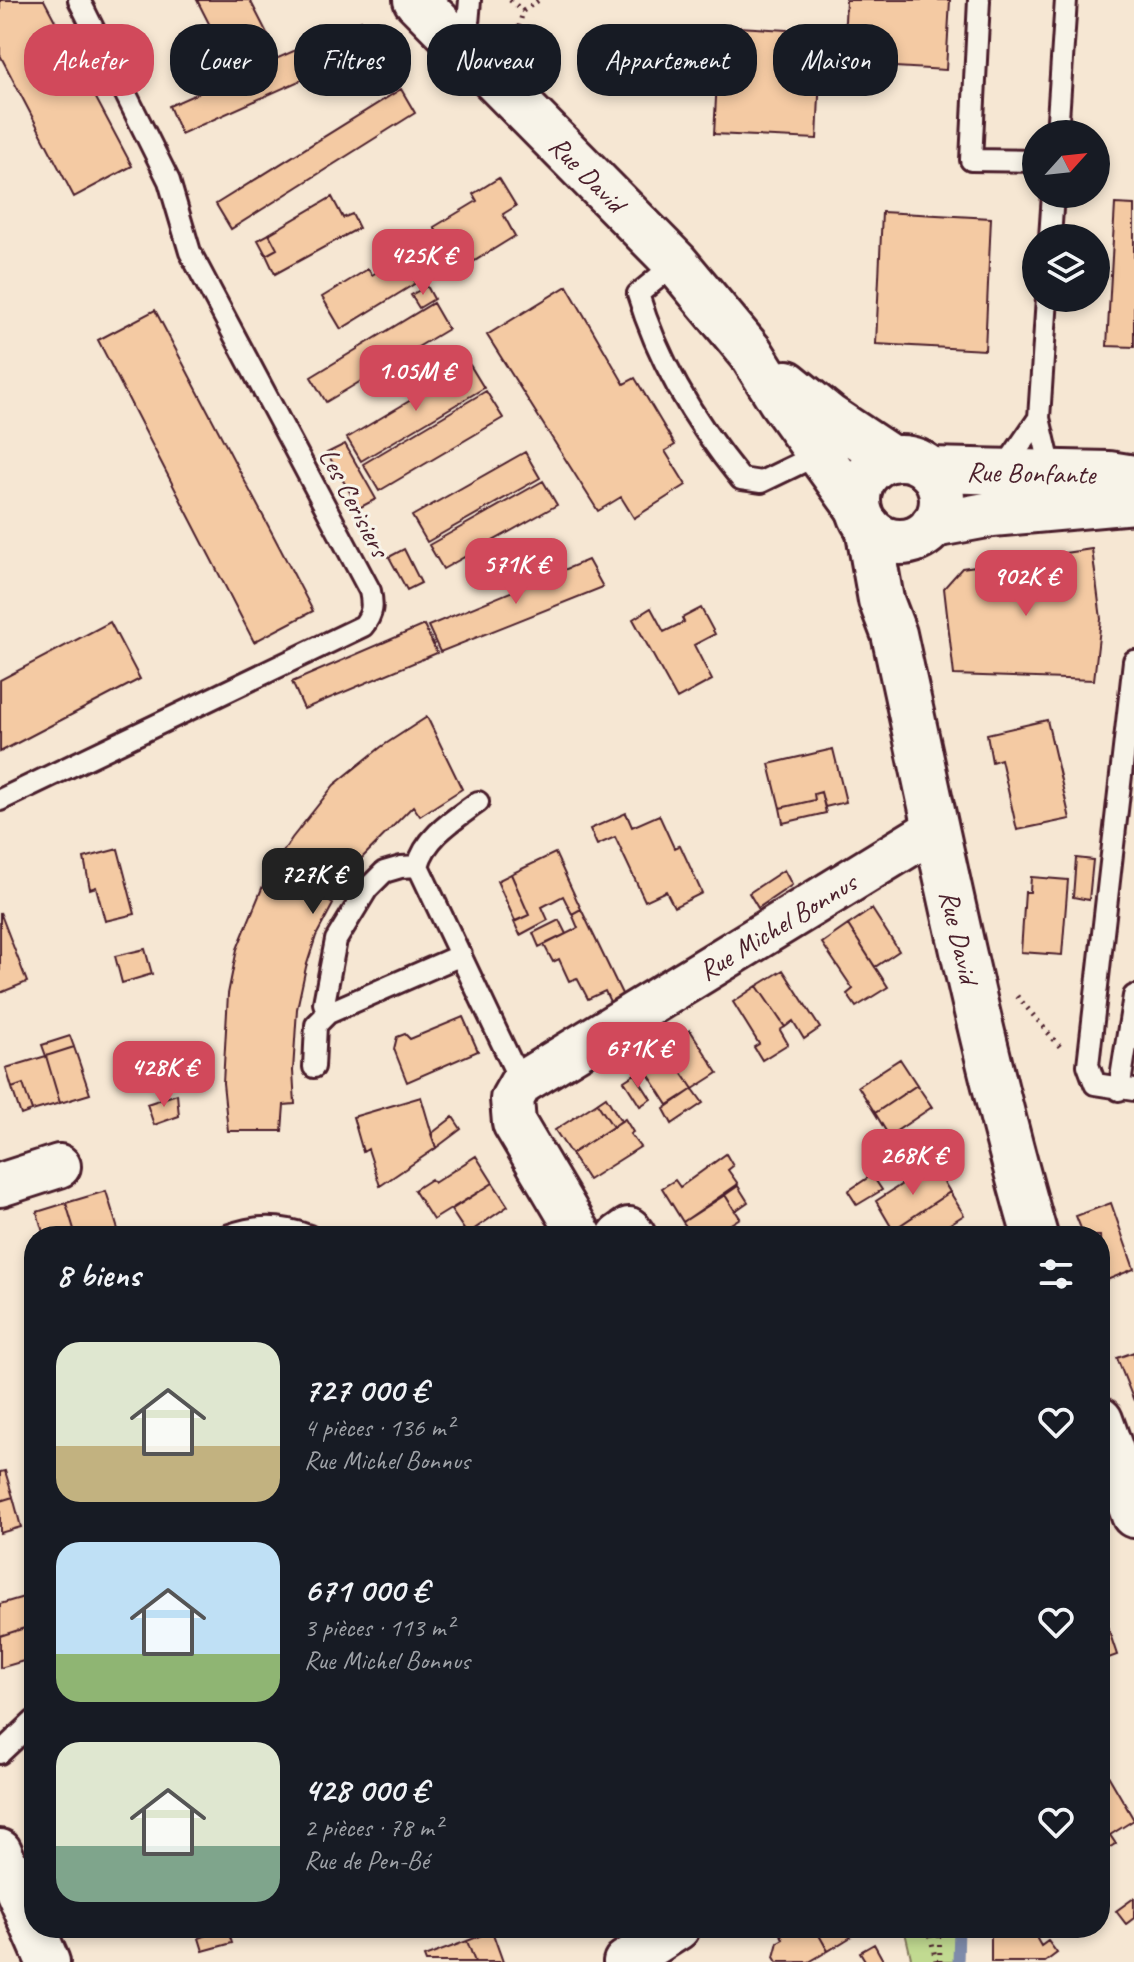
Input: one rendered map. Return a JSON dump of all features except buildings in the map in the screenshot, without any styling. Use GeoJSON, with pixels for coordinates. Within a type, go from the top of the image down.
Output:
{"type":"FeatureCollection","features":[{"type":"Feature","properties":{"kind":"main road","name":"Rue David"},"geometry":{"type":"LineString","coordinates":[[416,0],[440,24]]}},
{"type":"Feature","properties":{"kind":"main road","name":"Rue David"},"geometry":{"type":"LineString","coordinates":[[512,96],[676,263],[751,353],[863,517],[881,600],[894,634],[968,975],[1032,1226]]}},
{"type":"Feature","properties":{"kind":"main road","name":"Rue David"},"geometry":{"type":"LineString","coordinates":[[751,353],[829,417],[910,464]]}},
{"type":"Feature","properties":{"kind":"main road","name":"Rue Bonfante"},"geometry":{"type":"LineString","coordinates":[[910,464],[998,472],[1109,474],[1134,478]]}},
{"type":"Feature","properties":{"kind":"main road"},"geometry":{"type":"LineString","coordinates":[[910,464],[936,479],[942,503],[922,533],[887,540],[863,517],[862,481],[869,471],[910,464]]}},
{"type":"Feature","properties":{"kind":"main road","name":"Rue Bonfante"},"geometry":{"type":"LineString","coordinates":[[922,533],[992,514],[1134,501]]}},
{"type":"Feature","properties":{"kind":"main road","name":"Rue David"},"geometry":{"type":"LineString","coordinates":[[894,634],[903,556],[922,533]]}},
{"type":"Feature","properties":{"kind":"main road"},"geometry":{"type":"LineString","coordinates":[[1110,1448],[1134,1515]]}},
{"type":"Feature","properties":{"kind":"street","name":"Rue Michel Bonnus"},"geometry":{"type":"LineString","coordinates":[[521,1083],[935,829]]}},
{"type":"Feature","properties":{"kind":"street"},"geometry":{"type":"LineString","coordinates":[[521,1083],[512,1099],[514,1123],[575,1226]]}},
{"type":"Feature","properties":{"kind":"street"},"geometry":{"type":"LineString","coordinates":[[0,1185],[59,1166]]}},
{"type":"Feature","properties":{"kind":"street"},"geometry":{"type":"LineString","coordinates":[[0,1851],[24,1906]]}},
{"type":"Feature","properties":{"kind":"street"},"geometry":{"type":"LineString","coordinates":[[38,1938],[48,1962]]}},
{"type":"Feature","properties":{"kind":"street"},"geometry":{"type":"LineString","coordinates":[[625,1962],[662,1938]]}},
{"type":"Feature","properties":{"kind":"lane","name":"Les Cerisiers"},"geometry":{"type":"LineString","coordinates":[[0,800],[363,626],[370,618],[373,605],[370,591],[190,252],[169,181],[79,0]]}},
{"type":"Feature","properties":{"kind":"lane"},"geometry":{"type":"LineString","coordinates":[[468,24],[470,0]]}},
{"type":"Feature","properties":{"kind":"lane"},"geometry":{"type":"LineString","coordinates":[[979,0],[971,160],[1022,161]]}},
{"type":"Feature","properties":{"kind":"lane"},"geometry":{"type":"LineString","coordinates":[[1058,120],[1066,0]]}},
{"type":"Feature","properties":{"kind":"lane"},"geometry":{"type":"LineString","coordinates":[[676,263],[638,294],[666,365],[715,447],[741,479],[761,482],[819,454]]}},
{"type":"Feature","properties":{"kind":"lane"},"geometry":{"type":"LineString","coordinates":[[992,514],[1007,497],[1037,494],[1052,473],[1039,418],[1046,312]]}},
{"type":"Feature","properties":{"kind":"lane"},"geometry":{"type":"LineString","coordinates":[[998,472],[1039,418]]}},
{"type":"Feature","properties":{"kind":"lane"},"geometry":{"type":"LineString","coordinates":[[1134,661],[1088,1065],[1095,1084],[1126,1090],[1134,996]]}},
{"type":"Feature","properties":{"kind":"lane"},"geometry":{"type":"LineString","coordinates":[[478,802],[434,836],[421,853],[418,866],[521,1083]]}},
{"type":"Feature","properties":{"kind":"lane"},"geometry":{"type":"LineString","coordinates":[[328,1013],[324,1003],[336,940],[367,889],[384,872],[418,866]]}},
{"type":"Feature","properties":{"kind":"lane"},"geometry":{"type":"LineString","coordinates":[[314,1067],[316,1025],[328,1013],[461,955]]}},
{"type":"Feature","properties":{"kind":"lane"},"geometry":{"type":"LineString","coordinates":[[0,1753],[24,1730]]}},
{"type":"Feature","properties":{"kind":"path"},"geometry":{"type":"LineString","coordinates":[[510,0],[523,11]]}},
{"type":"Feature","properties":{"kind":"path"},"geometry":{"type":"LineString","coordinates":[[968,975],[994,970],[1063,1050]]}},
{"type":"Feature","properties":{"kind":"path"},"geometry":{"type":"LineString","coordinates":[[932,1938],[938,1962]]}},
{"type":"Feature","properties":{"kind":"path"},"geometry":{"type":"LineString","coordinates":[[938,1962],[939,1938]]}},
{"type":"Feature","properties":{"kind":"green space"},"geometry":{"type":"Polygon","coordinates":[[[906,1938],[962,1938],[962,1962],[912,1962],[906,1938]]]}},
{"type":"Feature","properties":{"kind":"waterway"},"geometry":{"type":"LineString","coordinates":[[958,1962],[959,1938]]}}]}
